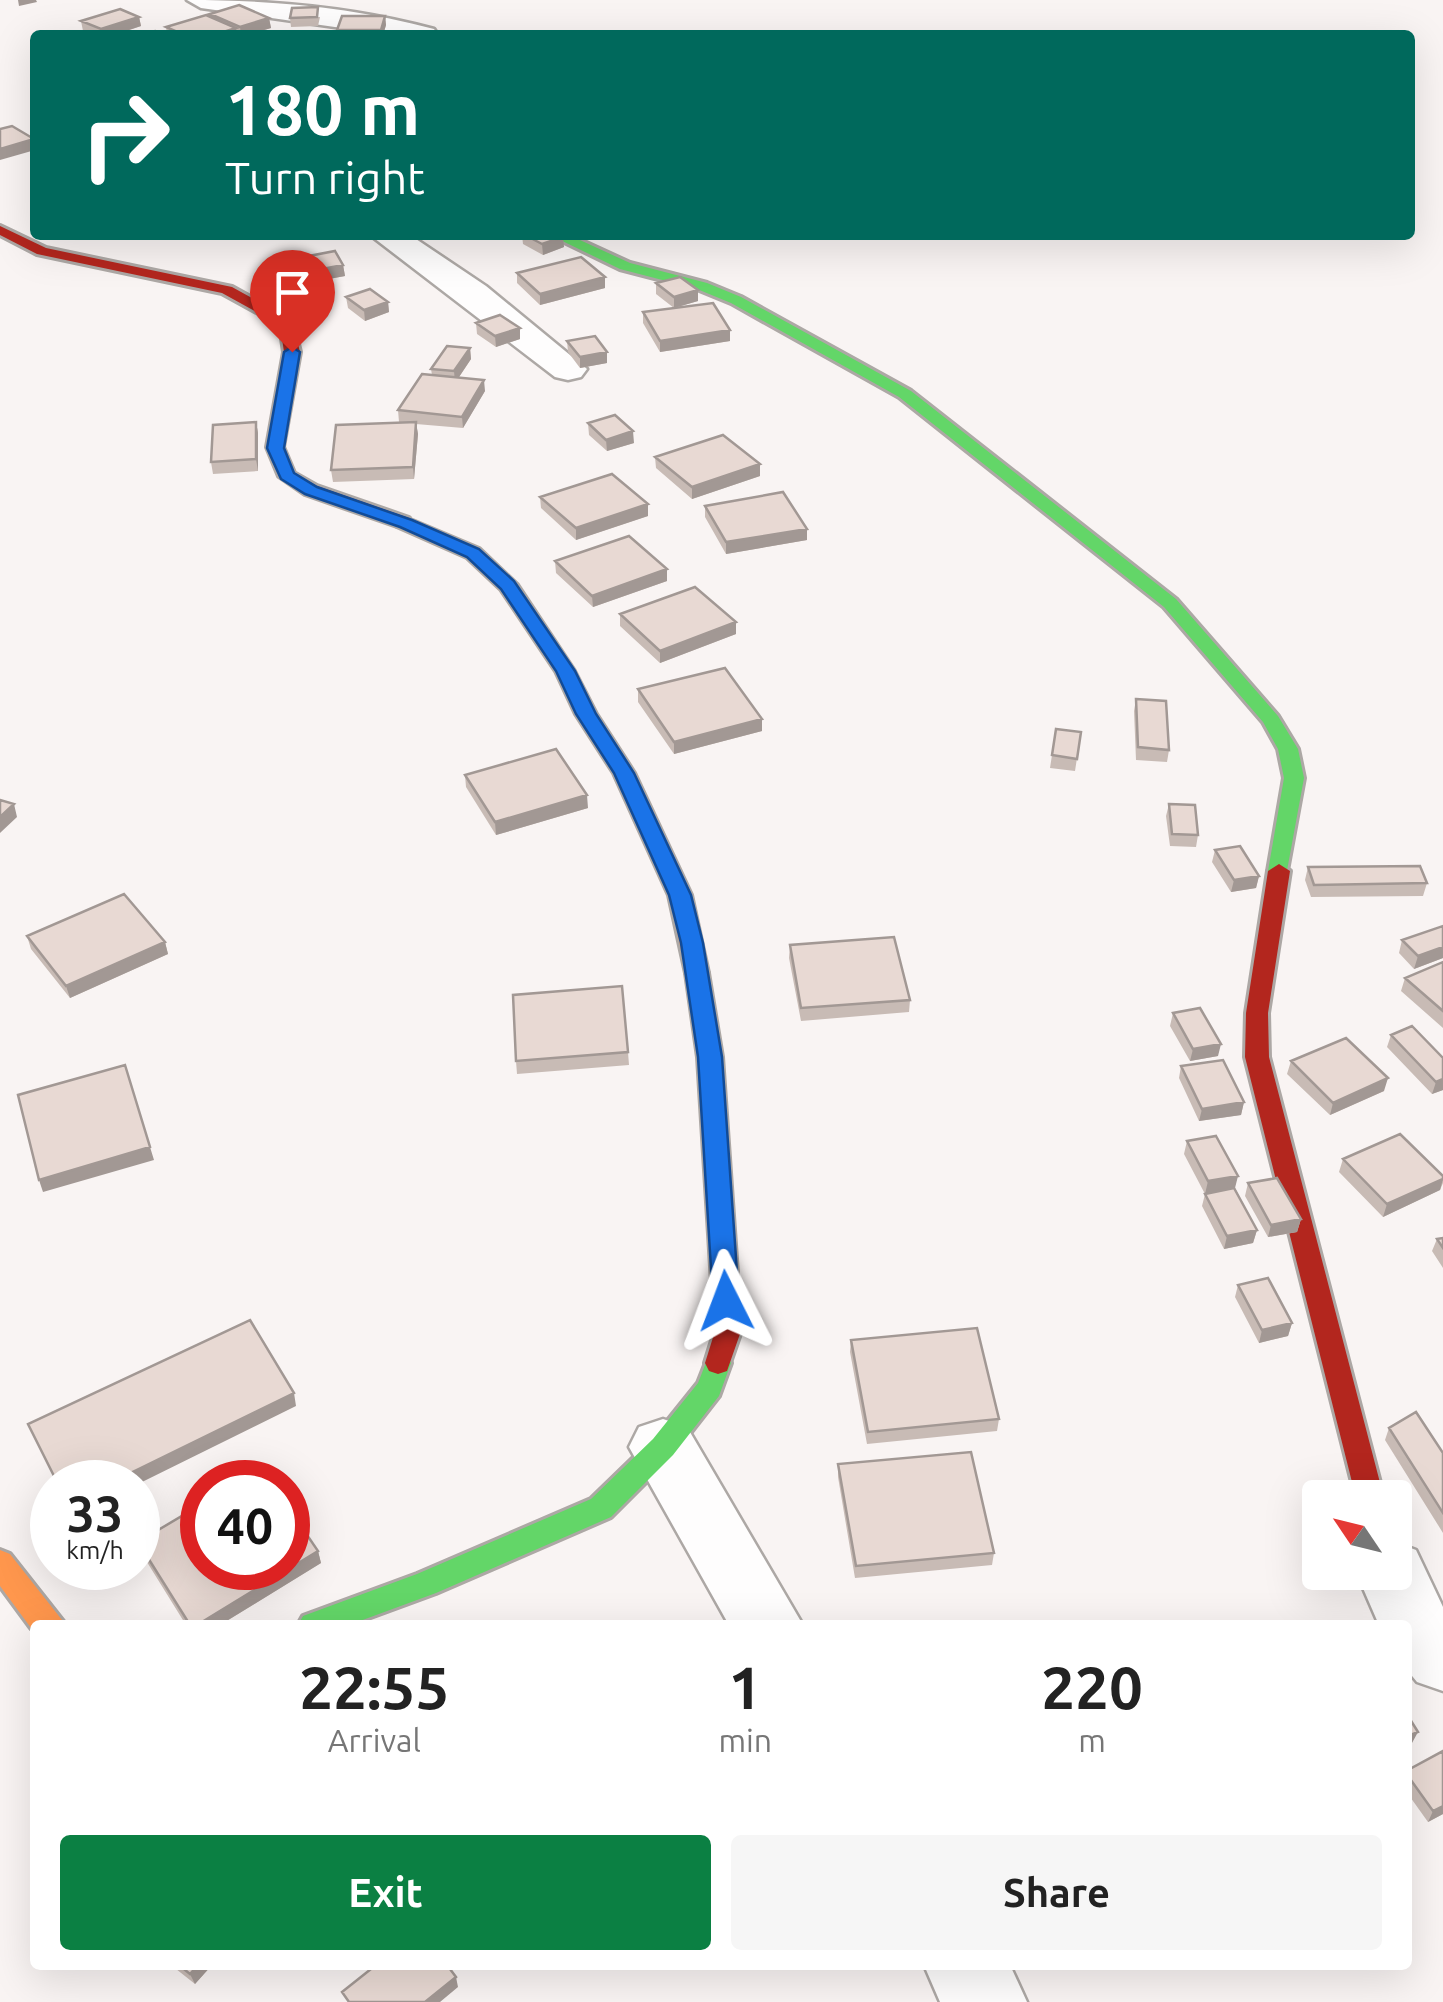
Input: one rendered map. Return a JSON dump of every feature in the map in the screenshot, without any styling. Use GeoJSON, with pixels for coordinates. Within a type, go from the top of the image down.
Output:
{"type":"FeatureCollection","features":[{"type":"Feature","properties":{"kind":"street"},"geometry":{"type":"LineString","coordinates":[[202,0],[380,23],[406,30]]}},
{"type":"Feature","properties":{"kind":"street"},"geometry":{"type":"LineString","coordinates":[[0,230],[38,250],[70,258],[161,271],[223,285],[260,303],[287,323],[292,352],[275,448],[287,476],[311,490],[473,553],[508,585],[565,671],[586,714],[624,773],[680,895],[692,943],[710,1057],[728,1331],[710,1388],[663,1447],[601,1508],[426,1584],[327,1620]]}},
{"type":"Feature","properties":{"kind":"street"},"geometry":{"type":"LineString","coordinates":[[395,240],[473,294],[568,369]]}},
{"type":"Feature","properties":{"kind":"street"},"geometry":{"type":"LineString","coordinates":[[568,240],[625,266],[702,286],[736,300],[905,394],[1170,603],[1271,720],[1288,749],[1294,778],[1257,1013],[1257,1057],[1338,1389],[1365,1480]]}},
{"type":"Feature","properties":{"kind":"street"},"geometry":{"type":"LineString","coordinates":[[663,1447],[763,1620]]}},
{"type":"Feature","properties":{"kind":"street"},"geometry":{"type":"LineString","coordinates":[[0,1563],[43,1620]]}},
{"type":"Feature","properties":{"kind":"street"},"geometry":{"type":"LineString","coordinates":[[1400,1590],[1417,1630],[1443,1658]]}},
{"type":"Feature","properties":{"kind":"street"},"geometry":{"type":"LineString","coordinates":[[967,1970],[986,2002]]}},
{"type":"Feature","properties":{"kind":"building"},"geometry":{"type":"Polygon","coordinates":[[[239,5],[269,18],[240,27],[210,14],[239,5]]]}},
{"type":"Feature","properties":{"kind":"building"},"geometry":{"type":"Polygon","coordinates":[[[318,7],[317,17],[290,18],[292,8],[318,7]]]}},
{"type":"Feature","properties":{"kind":"building"},"geometry":{"type":"Polygon","coordinates":[[[120,9],[139,17],[101,29],[81,21],[120,9]]]}},
{"type":"Feature","properties":{"kind":"building"},"geometry":{"type":"Polygon","coordinates":[[[206,15],[236,28],[173,30],[166,27],[206,15]]]}},
{"type":"Feature","properties":{"kind":"building"},"geometry":{"type":"Polygon","coordinates":[[[342,16],[385,16],[381,30],[337,30],[342,16]]]}},
{"type":"Feature","properties":{"kind":"building"},"geometry":{"type":"Polygon","coordinates":[[[12,126],[30,140],[0,149],[0,129],[12,126]]]}},
{"type":"Feature","properties":{"kind":"building"},"geometry":{"type":"Polygon","coordinates":[[[335,251],[343,265],[317,270],[309,256],[335,251]]]}},
{"type":"Feature","properties":{"kind":"building"},"geometry":{"type":"Polygon","coordinates":[[[581,257],[605,277],[540,294],[517,273],[581,257]]]}},
{"type":"Feature","properties":{"kind":"building"},"geometry":{"type":"Polygon","coordinates":[[[680,277],[698,290],[674,297],[656,283],[680,277]]]}},
{"type":"Feature","properties":{"kind":"building"},"geometry":{"type":"Polygon","coordinates":[[[370,289],[388,302],[364,310],[346,297],[370,289]]]}},
{"type":"Feature","properties":{"kind":"building"},"geometry":{"type":"Polygon","coordinates":[[[713,303],[730,330],[660,341],[643,312],[713,303]]]}},
{"type":"Feature","properties":{"kind":"building"},"geometry":{"type":"Polygon","coordinates":[[[500,315],[520,328],[495,336],[476,323],[500,315]]]}},
{"type":"Feature","properties":{"kind":"building"},"geometry":{"type":"Polygon","coordinates":[[[595,336],[607,352],[580,357],[567,341],[595,336]]]}},
{"type":"Feature","properties":{"kind":"building"},"geometry":{"type":"Polygon","coordinates":[[[447,346],[470,348],[454,371],[431,369],[447,346]]]}},
{"type":"Feature","properties":{"kind":"building"},"geometry":{"type":"Polygon","coordinates":[[[422,374],[484,380],[462,417],[398,410],[422,374]]]}},
{"type":"Feature","properties":{"kind":"building"},"geometry":{"type":"Polygon","coordinates":[[[615,415],[633,431],[606,440],[588,423],[615,415]]]}},
{"type":"Feature","properties":{"kind":"building"},"geometry":{"type":"Polygon","coordinates":[[[256,422],[256,459],[211,462],[213,425],[256,422]]]}},
{"type":"Feature","properties":{"kind":"building"},"geometry":{"type":"Polygon","coordinates":[[[416,422],[413,467],[331,470],[336,425],[416,422]]]}},
{"type":"Feature","properties":{"kind":"building"},"geometry":{"type":"Polygon","coordinates":[[[723,435],[760,464],[692,487],[655,457],[723,435]]]}},
{"type":"Feature","properties":{"kind":"building"},"geometry":{"type":"Polygon","coordinates":[[[612,474],[648,504],[576,528],[540,497],[612,474]]]}},
{"type":"Feature","properties":{"kind":"building"},"geometry":{"type":"Polygon","coordinates":[[[783,492],[807,529],[726,542],[705,506],[783,492]]]}},
{"type":"Feature","properties":{"kind":"building"},"geometry":{"type":"Polygon","coordinates":[[[629,536],[667,569],[592,596],[555,561],[629,536]]]}},
{"type":"Feature","properties":{"kind":"building"},"geometry":{"type":"Polygon","coordinates":[[[695,587],[736,622],[660,651],[620,614],[695,587]]]}},
{"type":"Feature","properties":{"kind":"building"},"geometry":{"type":"Polygon","coordinates":[[[725,668],[762,719],[674,742],[638,689],[725,668]]]}},
{"type":"Feature","properties":{"kind":"building"},"geometry":{"type":"Polygon","coordinates":[[[1136,699],[1166,701],[1169,750],[1138,747],[1136,699]]]}},
{"type":"Feature","properties":{"kind":"building"},"geometry":{"type":"Polygon","coordinates":[[[1056,729],[1081,732],[1077,759],[1052,755],[1056,729]]]}},
{"type":"Feature","properties":{"kind":"building"},"geometry":{"type":"Polygon","coordinates":[[[556,749],[587,795],[495,822],[465,775],[556,749]]]}},
{"type":"Feature","properties":{"kind":"building"},"geometry":{"type":"Polygon","coordinates":[[[0,800],[14,804],[0,817],[0,800]]]}},
{"type":"Feature","properties":{"kind":"building"},"geometry":{"type":"Polygon","coordinates":[[[1169,804],[1195,805],[1198,835],[1172,834],[1169,804]]]}},
{"type":"Feature","properties":{"kind":"building"},"geometry":{"type":"Polygon","coordinates":[[[1240,846],[1259,876],[1234,880],[1215,850],[1240,846]]]}},
{"type":"Feature","properties":{"kind":"building"},"geometry":{"type":"Polygon","coordinates":[[[1420,866],[1427,883],[1314,885],[1308,867],[1420,866]]]}},
{"type":"Feature","properties":{"kind":"building"},"geometry":{"type":"Polygon","coordinates":[[[124,894],[165,942],[66,986],[27,936],[124,894]]]}},
{"type":"Feature","properties":{"kind":"building"},"geometry":{"type":"Polygon","coordinates":[[[1443,926],[1443,947],[1418,956],[1402,940],[1443,926]]]}},
{"type":"Feature","properties":{"kind":"building"},"geometry":{"type":"Polygon","coordinates":[[[894,937],[910,1000],[801,1008],[790,945],[894,937]]]}},
{"type":"Feature","properties":{"kind":"building"},"geometry":{"type":"Polygon","coordinates":[[[1443,962],[1443,1011],[1405,978],[1443,962]]]}},
{"type":"Feature","properties":{"kind":"building"},"geometry":{"type":"Polygon","coordinates":[[[622,986],[628,1052],[516,1061],[513,995],[622,986]]]}},
{"type":"Feature","properties":{"kind":"building"},"geometry":{"type":"Polygon","coordinates":[[[1200,1008],[1221,1044],[1193,1049],[1173,1013],[1200,1008]]]}},
{"type":"Feature","properties":{"kind":"building"},"geometry":{"type":"Polygon","coordinates":[[[1412,1026],[1443,1058],[1443,1079],[1436,1082],[1391,1035],[1412,1026]]]}},
{"type":"Feature","properties":{"kind":"building"},"geometry":{"type":"Polygon","coordinates":[[[1346,1038],[1388,1078],[1333,1103],[1291,1061],[1346,1038]]]}},
{"type":"Feature","properties":{"kind":"building"},"geometry":{"type":"Polygon","coordinates":[[[1223,1060],[1244,1102],[1202,1109],[1181,1066],[1223,1060]]]}},
{"type":"Feature","properties":{"kind":"building"},"geometry":{"type":"Polygon","coordinates":[[[125,1065],[150,1147],[39,1180],[18,1095],[125,1065]]]}},
{"type":"Feature","properties":{"kind":"building"},"geometry":{"type":"Polygon","coordinates":[[[1400,1134],[1443,1179],[1387,1204],[1343,1159],[1400,1134]]]}},
{"type":"Feature","properties":{"kind":"building"},"geometry":{"type":"Polygon","coordinates":[[[1216,1136],[1238,1176],[1208,1181],[1187,1141],[1216,1136]]]}},
{"type":"Feature","properties":{"kind":"building"},"geometry":{"type":"Polygon","coordinates":[[[1277,1178],[1301,1219],[1271,1225],[1248,1183],[1277,1178]]]}},
{"type":"Feature","properties":{"kind":"building"},"geometry":{"type":"Polygon","coordinates":[[[1234,1188],[1257,1230],[1227,1236],[1205,1194],[1234,1188]]]}},
{"type":"Feature","properties":{"kind":"building"},"geometry":{"type":"Polygon","coordinates":[[[1268,1278],[1292,1323],[1262,1330],[1238,1285],[1268,1278]]]}},
{"type":"Feature","properties":{"kind":"building"},"geometry":{"type":"Polygon","coordinates":[[[250,1320],[294,1393],[157,1460],[46,1460],[28,1424],[250,1320]]]}},
{"type":"Feature","properties":{"kind":"building"},"geometry":{"type":"Polygon","coordinates":[[[977,1328],[999,1419],[868,1432],[851,1340],[977,1328]]]}},
{"type":"Feature","properties":{"kind":"building"},"geometry":{"type":"Polygon","coordinates":[[[1416,1412],[1443,1453],[1443,1513],[1389,1428],[1416,1412]]]}},
{"type":"Feature","properties":{"kind":"building"},"geometry":{"type":"Polygon","coordinates":[[[971,1452],[994,1553],[856,1566],[838,1464],[971,1452]]]}},
{"type":"Feature","properties":{"kind":"building"},"geometry":{"type":"Polygon","coordinates":[[[180,1517],[180,1590],[254,1590],[205,1620],[187,1620],[160,1577],[160,1529],[180,1517]]]}},
{"type":"Feature","properties":{"kind":"building"},"geometry":{"type":"Polygon","coordinates":[[[310,1539],[318,1551],[310,1556],[310,1539]]]}},
{"type":"Feature","properties":{"kind":"building"},"geometry":{"type":"Polygon","coordinates":[[[1443,1751],[1443,1806],[1433,1811],[1412,1782],[1412,1768],[1443,1751]]]}},
{"type":"Feature","properties":{"kind":"building"},"geometry":{"type":"Polygon","coordinates":[[[370,1970],[451,1970],[456,1977],[425,2002],[349,2002],[342,1992],[370,1970]]]}},
{"type":"Feature","properties":{"kind":"traffic: fast"},"geometry":{"type":"LineString","coordinates":[[568,240],[625,266],[702,286],[736,300],[905,394],[1170,603],[1271,720],[1288,749],[1294,778],[1279,871]]}},
{"type":"Feature","properties":{"kind":"traffic: fast"},"geometry":{"type":"LineString","coordinates":[[327,1620],[426,1584],[601,1508],[663,1447],[710,1388],[718,1363]]}},
{"type":"Feature","properties":{"kind":"traffic: slow"},"geometry":{"type":"LineString","coordinates":[[403,522],[473,553],[508,585],[565,671],[586,714],[624,773],[680,895],[697,973]]}},
{"type":"Feature","properties":{"kind":"traffic: slow"},"geometry":{"type":"LineString","coordinates":[[0,1563],[43,1620]]}},
{"type":"Feature","properties":{"kind":"traffic: jam"},"geometry":{"type":"LineString","coordinates":[[0,230],[42,251],[227,290],[287,323],[292,352],[275,447],[287,476],[311,490],[403,522]]}},
{"type":"Feature","properties":{"kind":"traffic: jam"},"geometry":{"type":"LineString","coordinates":[[1279,871],[1257,1013],[1257,1057],[1365,1480]]}},
{"type":"Feature","properties":{"kind":"traffic: jam"},"geometry":{"type":"LineString","coordinates":[[697,973],[710,1057],[728,1331],[718,1363]]}},
{"type":"Feature","properties":{"kind":"route"},"geometry":{"type":"LineString","coordinates":[[292,352],[275,448],[287,476],[311,490],[473,553],[508,585],[565,671],[586,714],[624,773],[680,895],[692,943],[710,1057],[726,1301]]}}]}
